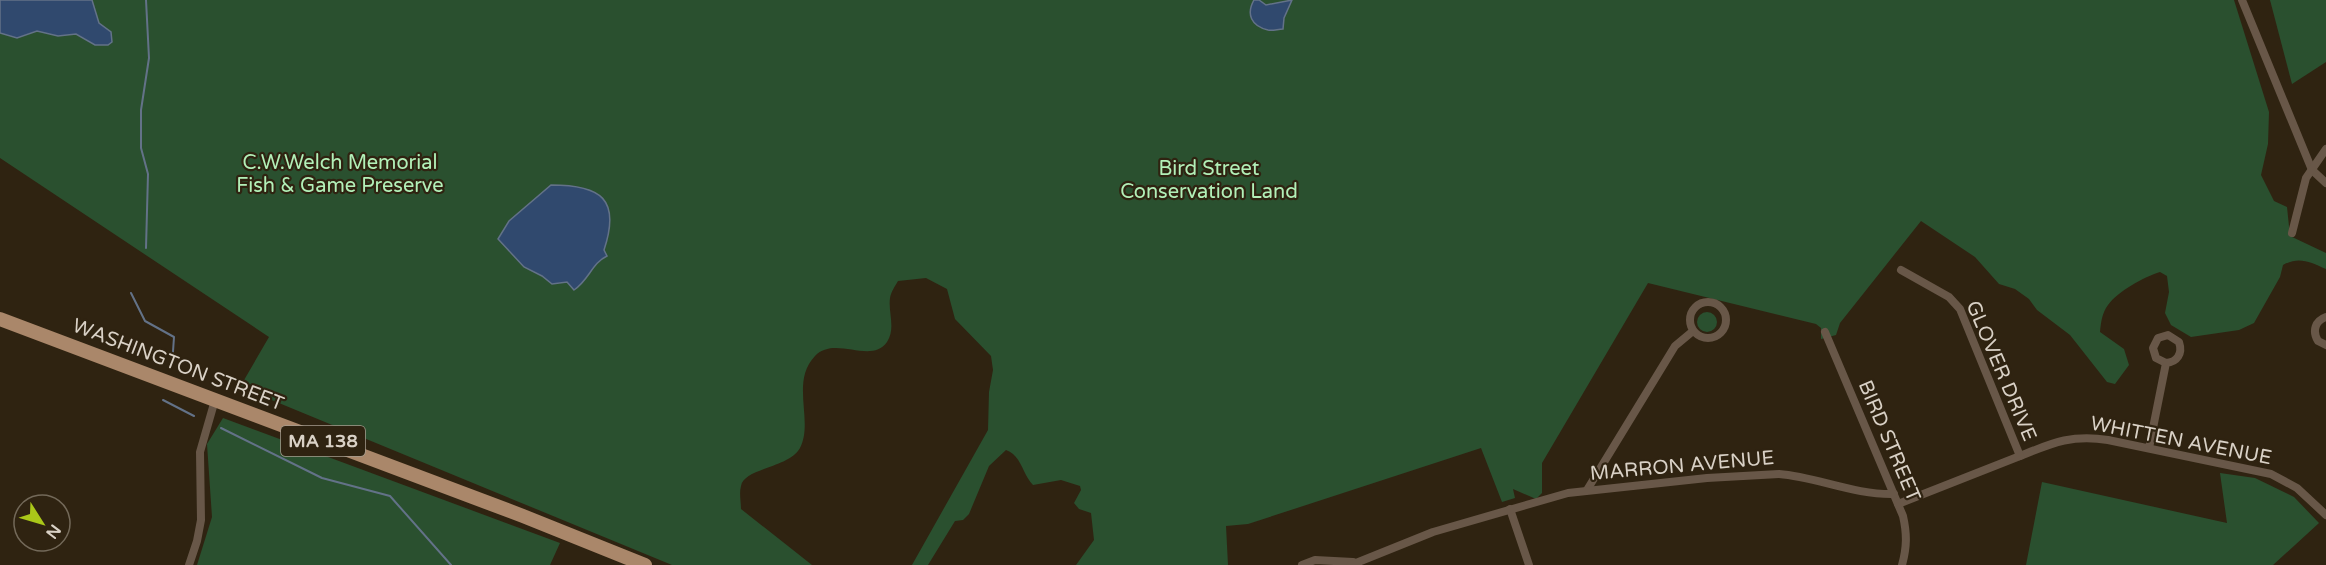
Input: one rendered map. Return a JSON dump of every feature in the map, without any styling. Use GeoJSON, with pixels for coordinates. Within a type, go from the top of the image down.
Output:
{"type":"FeatureCollection","features":[{"type":"Feature","properties":{"kind":"main road","name":"WASHINGTON STREET"},"geometry":{"type":"LineString","coordinates":[[0,319],[645,565]]}},
{"type":"Feature","properties":{"kind":"street"},"geometry":{"type":"LineString","coordinates":[[2242,0],[2312,170],[2326,183]]}},
{"type":"Feature","properties":{"kind":"street"},"geometry":{"type":"LineString","coordinates":[[2292,233],[2300,194],[2306,178],[2326,149]]}},
{"type":"Feature","properties":{"kind":"street","name":"GLOVER DRIVE"},"geometry":{"type":"LineString","coordinates":[[1898,504],[2019,456],[1960,309],[1949,297],[1901,270]]}},
{"type":"Feature","properties":{"kind":"street"},"geometry":{"type":"LineString","coordinates":[[1712,303],[1722,309],[1726,321],[1722,332],[1713,338],[1702,338],[1693,331],[1689,319],[1691,313],[1700,304],[1712,303]]}},
{"type":"Feature","properties":{"kind":"street"},"geometry":{"type":"LineString","coordinates":[[2326,317],[2319,321],[2314,331],[2318,341],[2326,345]]}},
{"type":"Feature","properties":{"kind":"street"},"geometry":{"type":"LineString","coordinates":[[1587,490],[1675,346],[1693,331]]}},
{"type":"Feature","properties":{"kind":"street","name":"BIRD STREET"},"geometry":{"type":"LineString","coordinates":[[1826,332],[1898,504],[1907,532],[1902,565]]}},
{"type":"Feature","properties":{"kind":"street"},"geometry":{"type":"LineString","coordinates":[[2149,448],[2166,363]]}},
{"type":"Feature","properties":{"kind":"street"},"geometry":{"type":"LineString","coordinates":[[189,565],[201,520],[200,452],[215,400]]}},
{"type":"Feature","properties":{"kind":"street","name":"WHITTEN AVENUE"},"geometry":{"type":"LineString","coordinates":[[2019,456],[2056,442],[2079,437],[2149,448],[2271,474],[2297,488],[2326,515]]}},
{"type":"Feature","properties":{"kind":"street","name":"MARRON AVENUE"},"geometry":{"type":"LineString","coordinates":[[1352,564],[1433,532],[1544,499],[1587,490],[1707,478],[1779,474],[1799,476],[1878,494],[1894,494]]}},
{"type":"Feature","properties":{"kind":"street"},"geometry":{"type":"LineString","coordinates":[[1510,509],[1528,565]]}},
{"type":"Feature","properties":{"kind":"street"},"geometry":{"type":"LineString","coordinates":[[1302,565],[1315,560],[1352,564]]}},
{"type":"Feature","properties":{"kind":"green space"},"geometry":{"type":"Polygon","coordinates":[[[0,0],[2234,0],[2269,112],[2268,144],[2261,175],[2274,201],[2287,207],[2290,236],[2326,253],[2326,269],[2299,260],[2283,265],[2280,277],[2254,323],[2239,330],[2191,337],[2171,325],[2165,313],[2169,292],[2167,276],[2160,272],[2139,281],[2112,300],[2102,318],[2100,332],[2124,349],[2129,365],[2115,384],[2107,382],[2070,335],[2037,310],[2029,299],[2015,289],[1999,284],[1975,257],[1921,221],[1840,323],[1836,335],[1821,339],[1821,328],[1816,324],[1648,283],[1542,463],[1542,493],[1536,499],[1513,489],[1515,498],[1502,502],[1481,448],[1248,524],[1226,526],[1228,565],[1076,565],[1094,540],[1091,513],[1079,509],[1074,503],[1081,490],[1080,486],[1061,480],[1033,485],[1019,461],[1006,450],[989,466],[969,514],[963,520],[955,521],[928,565],[912,565],[988,430],[989,392],[993,370],[991,356],[955,319],[947,289],[926,278],[898,281],[890,298],[891,331],[887,342],[872,351],[832,348],[823,350],[815,356],[804,378],[805,426],[800,448],[787,460],[750,475],[741,486],[741,509],[812,565],[672,565],[240,387],[269,337],[0,158],[0,0]]]}},
{"type":"Feature","properties":{"kind":"green space"},"geometry":{"type":"Polygon","coordinates":[[[2270,0],[2326,0],[2326,62],[2292,84],[2270,0]]]}},
{"type":"Feature","properties":{"kind":"green space"},"geometry":{"type":"Polygon","coordinates":[[[1707,312],[1714,315],[1717,322],[1714,329],[1707,332],[1700,329],[1697,322],[1700,315],[1707,312]]]}},
{"type":"Feature","properties":{"kind":"green space"},"geometry":{"type":"Polygon","coordinates":[[[223,418],[560,543],[550,565],[197,565],[212,517],[207,444],[223,418]]]}},
{"type":"Feature","properties":{"kind":"green space"},"geometry":{"type":"Polygon","coordinates":[[[2220,473],[2255,478],[2294,497],[2319,523],[2273,565],[2026,565],[2042,482],[2227,523],[2220,473]]]}},
{"type":"Feature","properties":{"kind":"water"},"geometry":{"type":"Polygon","coordinates":[[[0,0],[92,0],[99,23],[111,32],[112,42],[108,45],[95,45],[76,34],[58,36],[37,31],[17,38],[0,33],[0,0]]]}},
{"type":"Feature","properties":{"kind":"water"},"geometry":{"type":"Polygon","coordinates":[[[1254,0],[1259,0],[1266,5],[1292,0],[1284,18],[1283,29],[1268,30],[1254,22],[1250,10],[1254,0]]]}},
{"type":"Feature","properties":{"kind":"water"},"geometry":{"type":"Polygon","coordinates":[[[551,185],[583,188],[594,192],[603,198],[608,207],[609,233],[604,250],[607,256],[574,290],[567,282],[552,284],[524,267],[498,239],[509,221],[551,185]]]}},
{"type":"Feature","properties":{"kind":"waterway"},"geometry":{"type":"LineString","coordinates":[[146,0],[149,58],[141,110],[141,148],[148,174],[146,248]]}},
{"type":"Feature","properties":{"kind":"waterway"},"geometry":{"type":"LineString","coordinates":[[131,293],[145,321],[174,337],[172,366]]}},
{"type":"Feature","properties":{"kind":"waterway"},"geometry":{"type":"LineString","coordinates":[[163,400],[194,416]]}},
{"type":"Feature","properties":{"kind":"waterway"},"geometry":{"type":"LineString","coordinates":[[221,428],[322,478],[390,496],[451,565]]}},
{"type":"Feature","properties":{"kind":"park label","name":"C.W.Welch Memorial Fish & Game Preserve"},"geometry":{"type":"Point","coordinates":[340,174]}},
{"type":"Feature","properties":{"kind":"park label","name":"Bird Street Conservation Land"},"geometry":{"type":"Point","coordinates":[1209,180]}}]}
